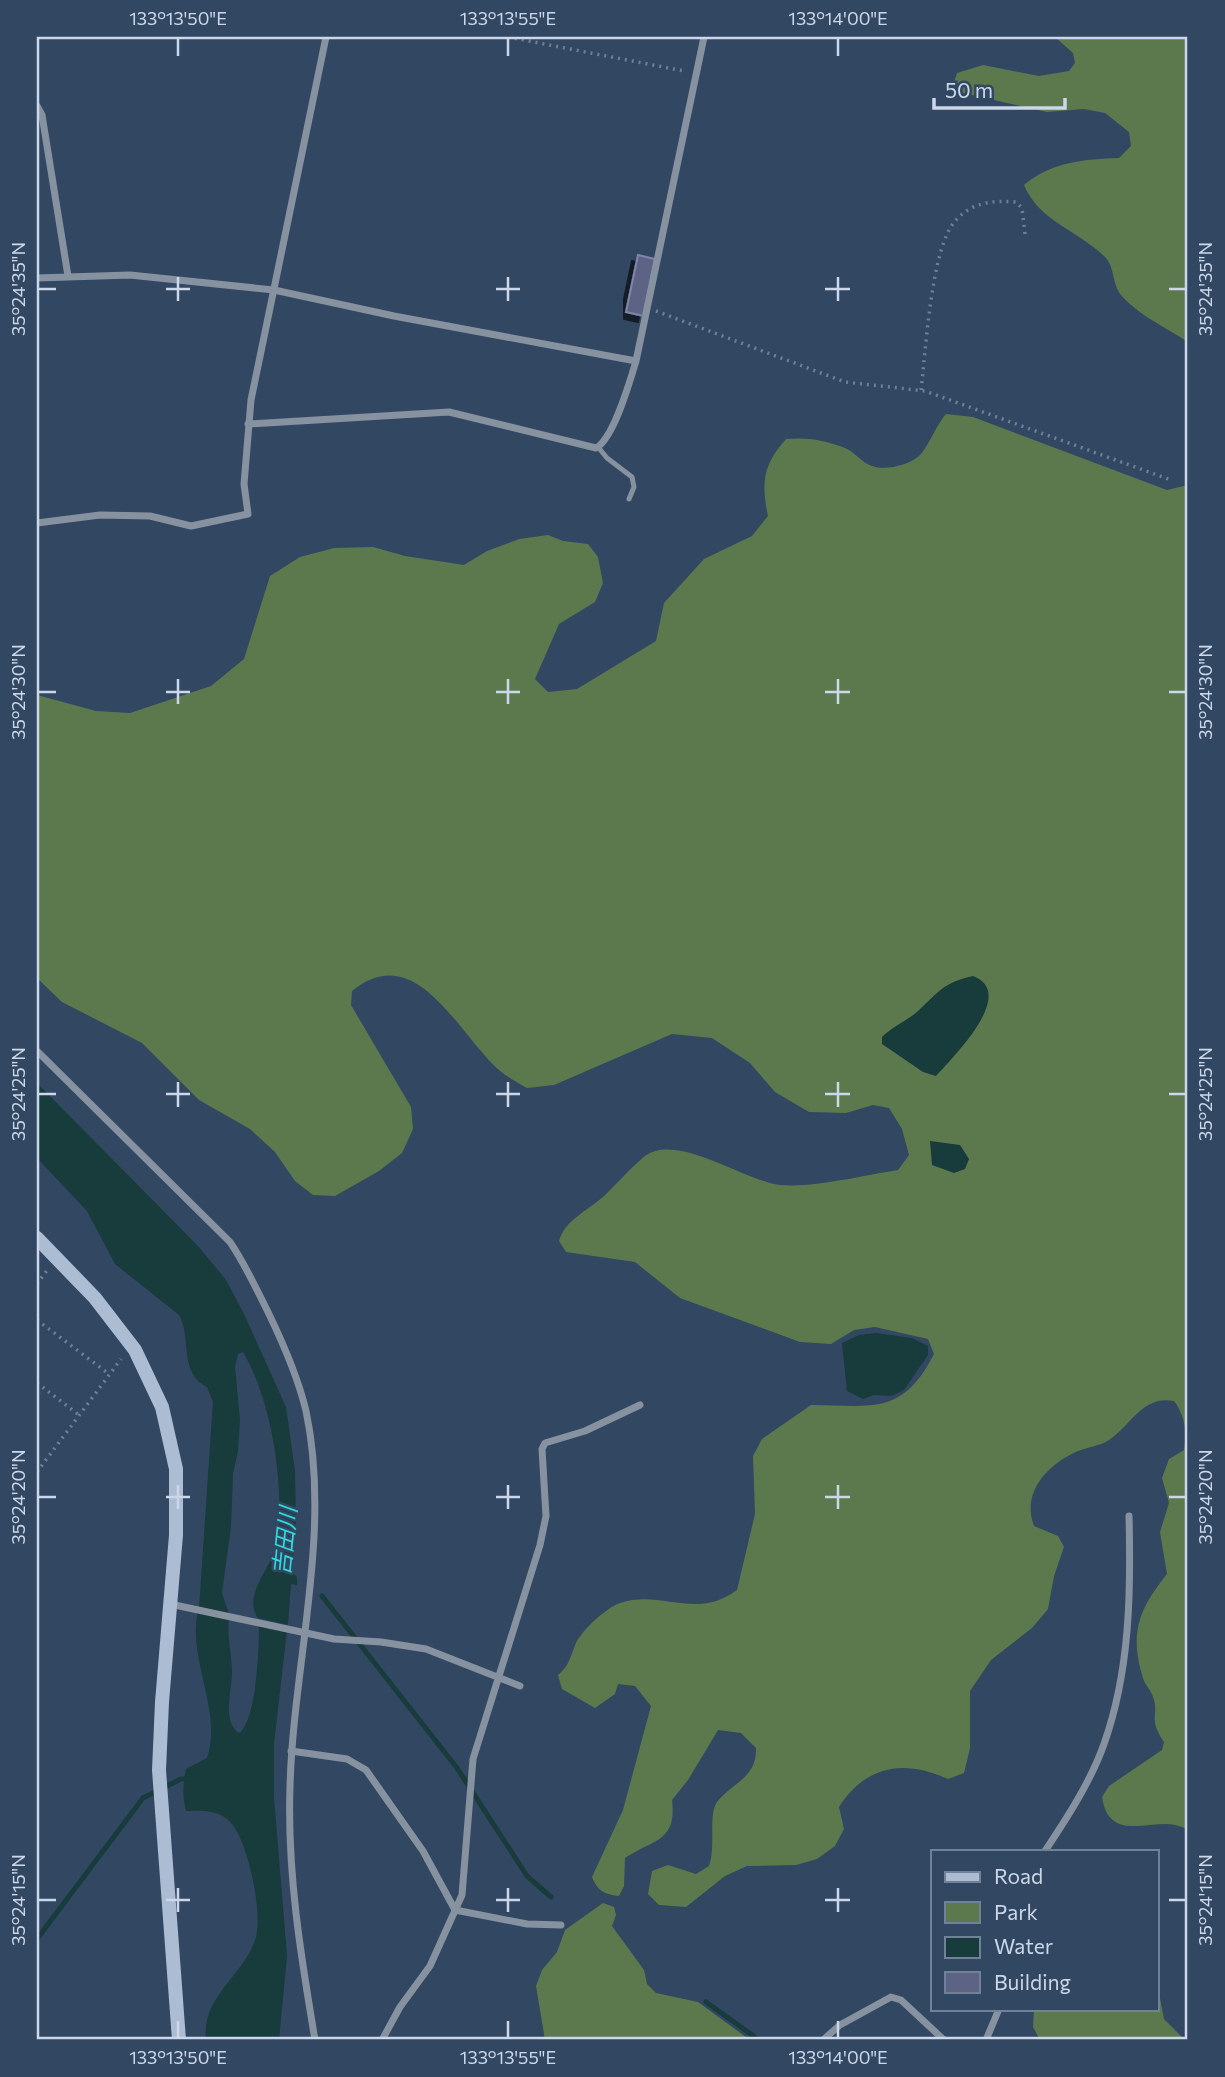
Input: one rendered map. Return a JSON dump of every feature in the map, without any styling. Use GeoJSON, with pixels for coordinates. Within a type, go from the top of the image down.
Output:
{"type":"FeatureCollection","features":[{"type":"Feature","properties":{"kind":"street"},"geometry":{"type":"LineString","coordinates":[[37,523],[100,515],[150,516],[191,526],[246,517],[248,424],[326,37]]}},
{"type":"Feature","properties":{"kind":"street"},"geometry":{"type":"LineString","coordinates":[[248,424],[449,412],[592,448],[604,442],[626,393],[636,360],[704,37]]}},
{"type":"Feature","properties":{"kind":"street"},"geometry":{"type":"LineString","coordinates":[[37,106],[42,115],[68,276]]}},
{"type":"Feature","properties":{"kind":"street"},"geometry":{"type":"LineString","coordinates":[[37,278],[130,275],[274,290],[394,317],[636,360]]}},
{"type":"Feature","properties":{"kind":"street"},"geometry":{"type":"LineString","coordinates":[[37,1051],[230,1242],[272,1322],[299,1387],[306,1413],[314,1508],[306,1632],[292,1751],[292,1871],[315,2040]]}},
{"type":"Feature","properties":{"kind":"street"},"geometry":{"type":"LineString","coordinates":[[37,1238],[95,1298],[135,1350],[162,1406],[176,1469],[177,1605],[162,1702],[159,1781],[179,2040]]}},
{"type":"Feature","properties":{"kind":"street"},"geometry":{"type":"LineString","coordinates":[[382,2040],[400,2007],[430,1966],[462,1895],[473,1759],[544,1526],[541,1456],[545,1443],[585,1431],[640,1405]]}},
{"type":"Feature","properties":{"kind":"street"},"geometry":{"type":"LineString","coordinates":[[1046,1850],[1096,1764],[1108,1732],[1130,1615],[1129,1516]]}},
{"type":"Feature","properties":{"kind":"street"},"geometry":{"type":"LineString","coordinates":[[177,1605],[347,1640],[426,1649],[520,1685]]}},
{"type":"Feature","properties":{"kind":"street"},"geometry":{"type":"LineString","coordinates":[[292,1751],[347,1759],[366,1770],[423,1851],[455,1910]]}},
{"type":"Feature","properties":{"kind":"street"},"geometry":{"type":"LineString","coordinates":[[455,1910],[527,1924],[561,1925]]}},
{"type":"Feature","properties":{"kind":"street"},"geometry":{"type":"LineString","coordinates":[[823,2040],[840,2025],[891,1997],[901,2000],[944,2040]]}},
{"type":"Feature","properties":{"kind":"street"},"geometry":{"type":"LineString","coordinates":[[986,2040],[999,2010]]}},
{"type":"Feature","properties":{"kind":"lane"},"geometry":{"type":"LineString","coordinates":[[598,447],[607,458],[632,477],[634,487],[629,499]]}},
{"type":"Feature","properties":{"kind":"path"},"geometry":{"type":"LineString","coordinates":[[508,37],[697,73]]}},
{"type":"Feature","properties":{"kind":"path"},"geometry":{"type":"LineString","coordinates":[[921,390],[940,252],[955,220],[984,202],[1016,202],[1023,208],[1025,234]]}},
{"type":"Feature","properties":{"kind":"path"},"geometry":{"type":"LineString","coordinates":[[647,307],[845,382],[921,390],[1171,480]]}},
{"type":"Feature","properties":{"kind":"path"},"geometry":{"type":"LineString","coordinates":[[37,1320],[109,1374]]}},
{"type":"Feature","properties":{"kind":"path"},"geometry":{"type":"LineString","coordinates":[[37,1472],[121,1359],[135,1350]]}},
{"type":"Feature","properties":{"kind":"path"},"geometry":{"type":"LineString","coordinates":[[37,1383],[79,1415]]}},
{"type":"Feature","properties":{"kind":"green space"},"geometry":{"type":"Polygon","coordinates":[[[1055,37],[1188,37],[1188,342],[1128,302],[1118,291],[1108,260],[1039,208],[1024,185],[1045,171],[1069,163],[1119,158],[1131,146],[1129,132],[1105,113],[1084,109],[1047,112],[963,93],[953,85],[957,73],[983,65],[1039,76],[1069,71],[1075,63],[1073,53],[1055,37]]]}},
{"type":"Feature","properties":{"kind":"green space"},"geometry":{"type":"Polygon","coordinates":[[[946,414],[973,417],[1167,490],[1188,485],[1188,1829],[1170,1824],[1126,1826],[1111,1818],[1105,1810],[1102,1797],[1109,1786],[1162,1750],[1164,1742],[1156,1727],[1155,1703],[1143,1678],[1137,1648],[1143,1610],[1167,1574],[1160,1532],[1169,1503],[1162,1478],[1169,1459],[1184,1450],[1185,1443],[1181,1412],[1174,1401],[1163,1400],[1146,1406],[1109,1440],[1078,1451],[1057,1463],[1047,1471],[1034,1491],[1031,1514],[1034,1526],[1058,1536],[1064,1547],[1054,1576],[1048,1609],[1032,1628],[991,1660],[970,1691],[970,1748],[964,1773],[948,1779],[916,1769],[901,1768],[874,1774],[861,1782],[839,1807],[844,1829],[835,1846],[817,1859],[796,1865],[747,1866],[725,1876],[686,1907],[659,1905],[648,1894],[652,1871],[668,1865],[696,1874],[709,1866],[714,1808],[723,1795],[743,1779],[753,1766],[756,1748],[741,1733],[718,1730],[688,1780],[672,1800],[673,1814],[667,1832],[625,1858],[624,1886],[619,1896],[606,1893],[596,1886],[592,1877],[623,1810],[651,1706],[635,1686],[618,1684],[615,1694],[595,1708],[562,1689],[558,1675],[589,1626],[620,1603],[650,1599],[707,1603],[722,1599],[737,1590],[755,1514],[753,1456],[762,1439],[811,1405],[868,1405],[897,1398],[910,1389],[934,1354],[928,1339],[875,1327],[854,1330],[831,1344],[800,1342],[680,1298],[635,1262],[566,1252],[559,1241],[571,1222],[603,1197],[645,1156],[659,1150],[692,1154],[766,1182],[808,1185],[898,1170],[909,1155],[902,1129],[889,1108],[873,1105],[846,1113],[809,1112],[775,1092],[750,1063],[712,1038],[672,1034],[554,1085],[527,1088],[499,1070],[434,997],[416,983],[396,976],[375,978],[352,991],[351,1005],[411,1107],[413,1129],[402,1153],[379,1171],[335,1196],[313,1195],[295,1181],[275,1152],[250,1129],[199,1100],[142,1043],[62,1002],[37,978],[37,695],[96,711],[130,713],[211,686],[244,659],[270,576],[300,557],[334,548],[373,547],[405,556],[464,565],[487,551],[519,539],[548,535],[563,541],[588,544],[598,557],[603,583],[595,602],[559,624],[535,679],[548,692],[577,689],[656,641],[664,603],[704,559],[752,536],[768,516],[766,474],[772,457],[786,439],[830,443],[849,450],[872,466],[891,467],[919,456],[946,414]]]}},
{"type":"Feature","properties":{"kind":"green space"},"geometry":{"type":"Polygon","coordinates":[[[603,1903],[614,1907],[616,1915],[612,1926],[644,1970],[647,1984],[656,1993],[698,2002],[750,2040],[545,2040],[536,1986],[542,1970],[557,1952],[565,1930],[603,1903]]]}},
{"type":"Feature","properties":{"kind":"green space"},"geometry":{"type":"Polygon","coordinates":[[[1158,1988],[1164,2019],[1185,2040],[1040,2040],[1033,2027],[1034,2010],[1158,2010],[1158,1988]]]}},
{"type":"Feature","properties":{"kind":"water"},"geometry":{"type":"Polygon","coordinates":[[[973,976],[985,984],[989,996],[986,1010],[967,1040],[936,1076],[923,1072],[882,1044],[882,1037],[914,1015],[942,989],[973,976]]]}},
{"type":"Feature","properties":{"kind":"water","name":"吉田川"},"geometry":{"type":"Polygon","coordinates":[[[37,1083],[198,1246],[226,1280],[244,1314],[286,1407],[295,1471],[296,1524],[292,1572],[297,1577],[297,1585],[291,1584],[288,1625],[258,1618],[254,1609],[256,1589],[276,1550],[279,1493],[274,1443],[262,1394],[253,1372],[243,1352],[238,1354],[235,1367],[240,1420],[238,1451],[233,1474],[231,1526],[222,1593],[229,1614],[199,1608],[213,1402],[207,1387],[192,1373],[179,1315],[115,1264],[87,1211],[37,1158],[37,1083]]]}},
{"type":"Feature","properties":{"kind":"water"},"geometry":{"type":"Polygon","coordinates":[[[930,1141],[960,1145],[969,1159],[965,1169],[954,1173],[932,1165],[930,1141]]]}},
{"type":"Feature","properties":{"kind":"water"},"geometry":{"type":"Polygon","coordinates":[[[876,1333],[912,1338],[928,1346],[928,1355],[904,1390],[892,1396],[874,1395],[863,1399],[847,1391],[842,1343],[859,1335],[876,1333]]]}},
{"type":"Feature","properties":{"kind":"water"},"geometry":{"type":"Polygon","coordinates":[[[198,1611],[229,1618],[232,1669],[229,1713],[230,1721],[239,1733],[250,1714],[253,1699],[259,1624],[287,1630],[274,1744],[274,1797],[287,1956],[279,2040],[206,2040],[206,2024],[211,2009],[253,1945],[258,1920],[251,1871],[241,1839],[234,1827],[227,1819],[217,1814],[186,1811],[185,1806],[183,1790],[186,1769],[207,1758],[211,1740],[211,1722],[197,1648],[198,1611]]]}},
{"type":"Feature","properties":{"kind":"building"},"geometry":{"type":"Polygon","coordinates":[[[638,255],[655,259],[644,316],[626,312],[638,255]]]}},
{"type":"Feature","properties":{"kind":"waterway"},"geometry":{"type":"LineString","coordinates":[[322,1596],[457,1768],[527,1876],[551,1897]]}},
{"type":"Feature","properties":{"kind":"waterway"},"geometry":{"type":"LineString","coordinates":[[37,1939],[143,1798],[181,1779],[190,1779]]}},
{"type":"Feature","properties":{"kind":"waterway"},"geometry":{"type":"LineString","coordinates":[[706,2002],[759,2040]]}}]}
